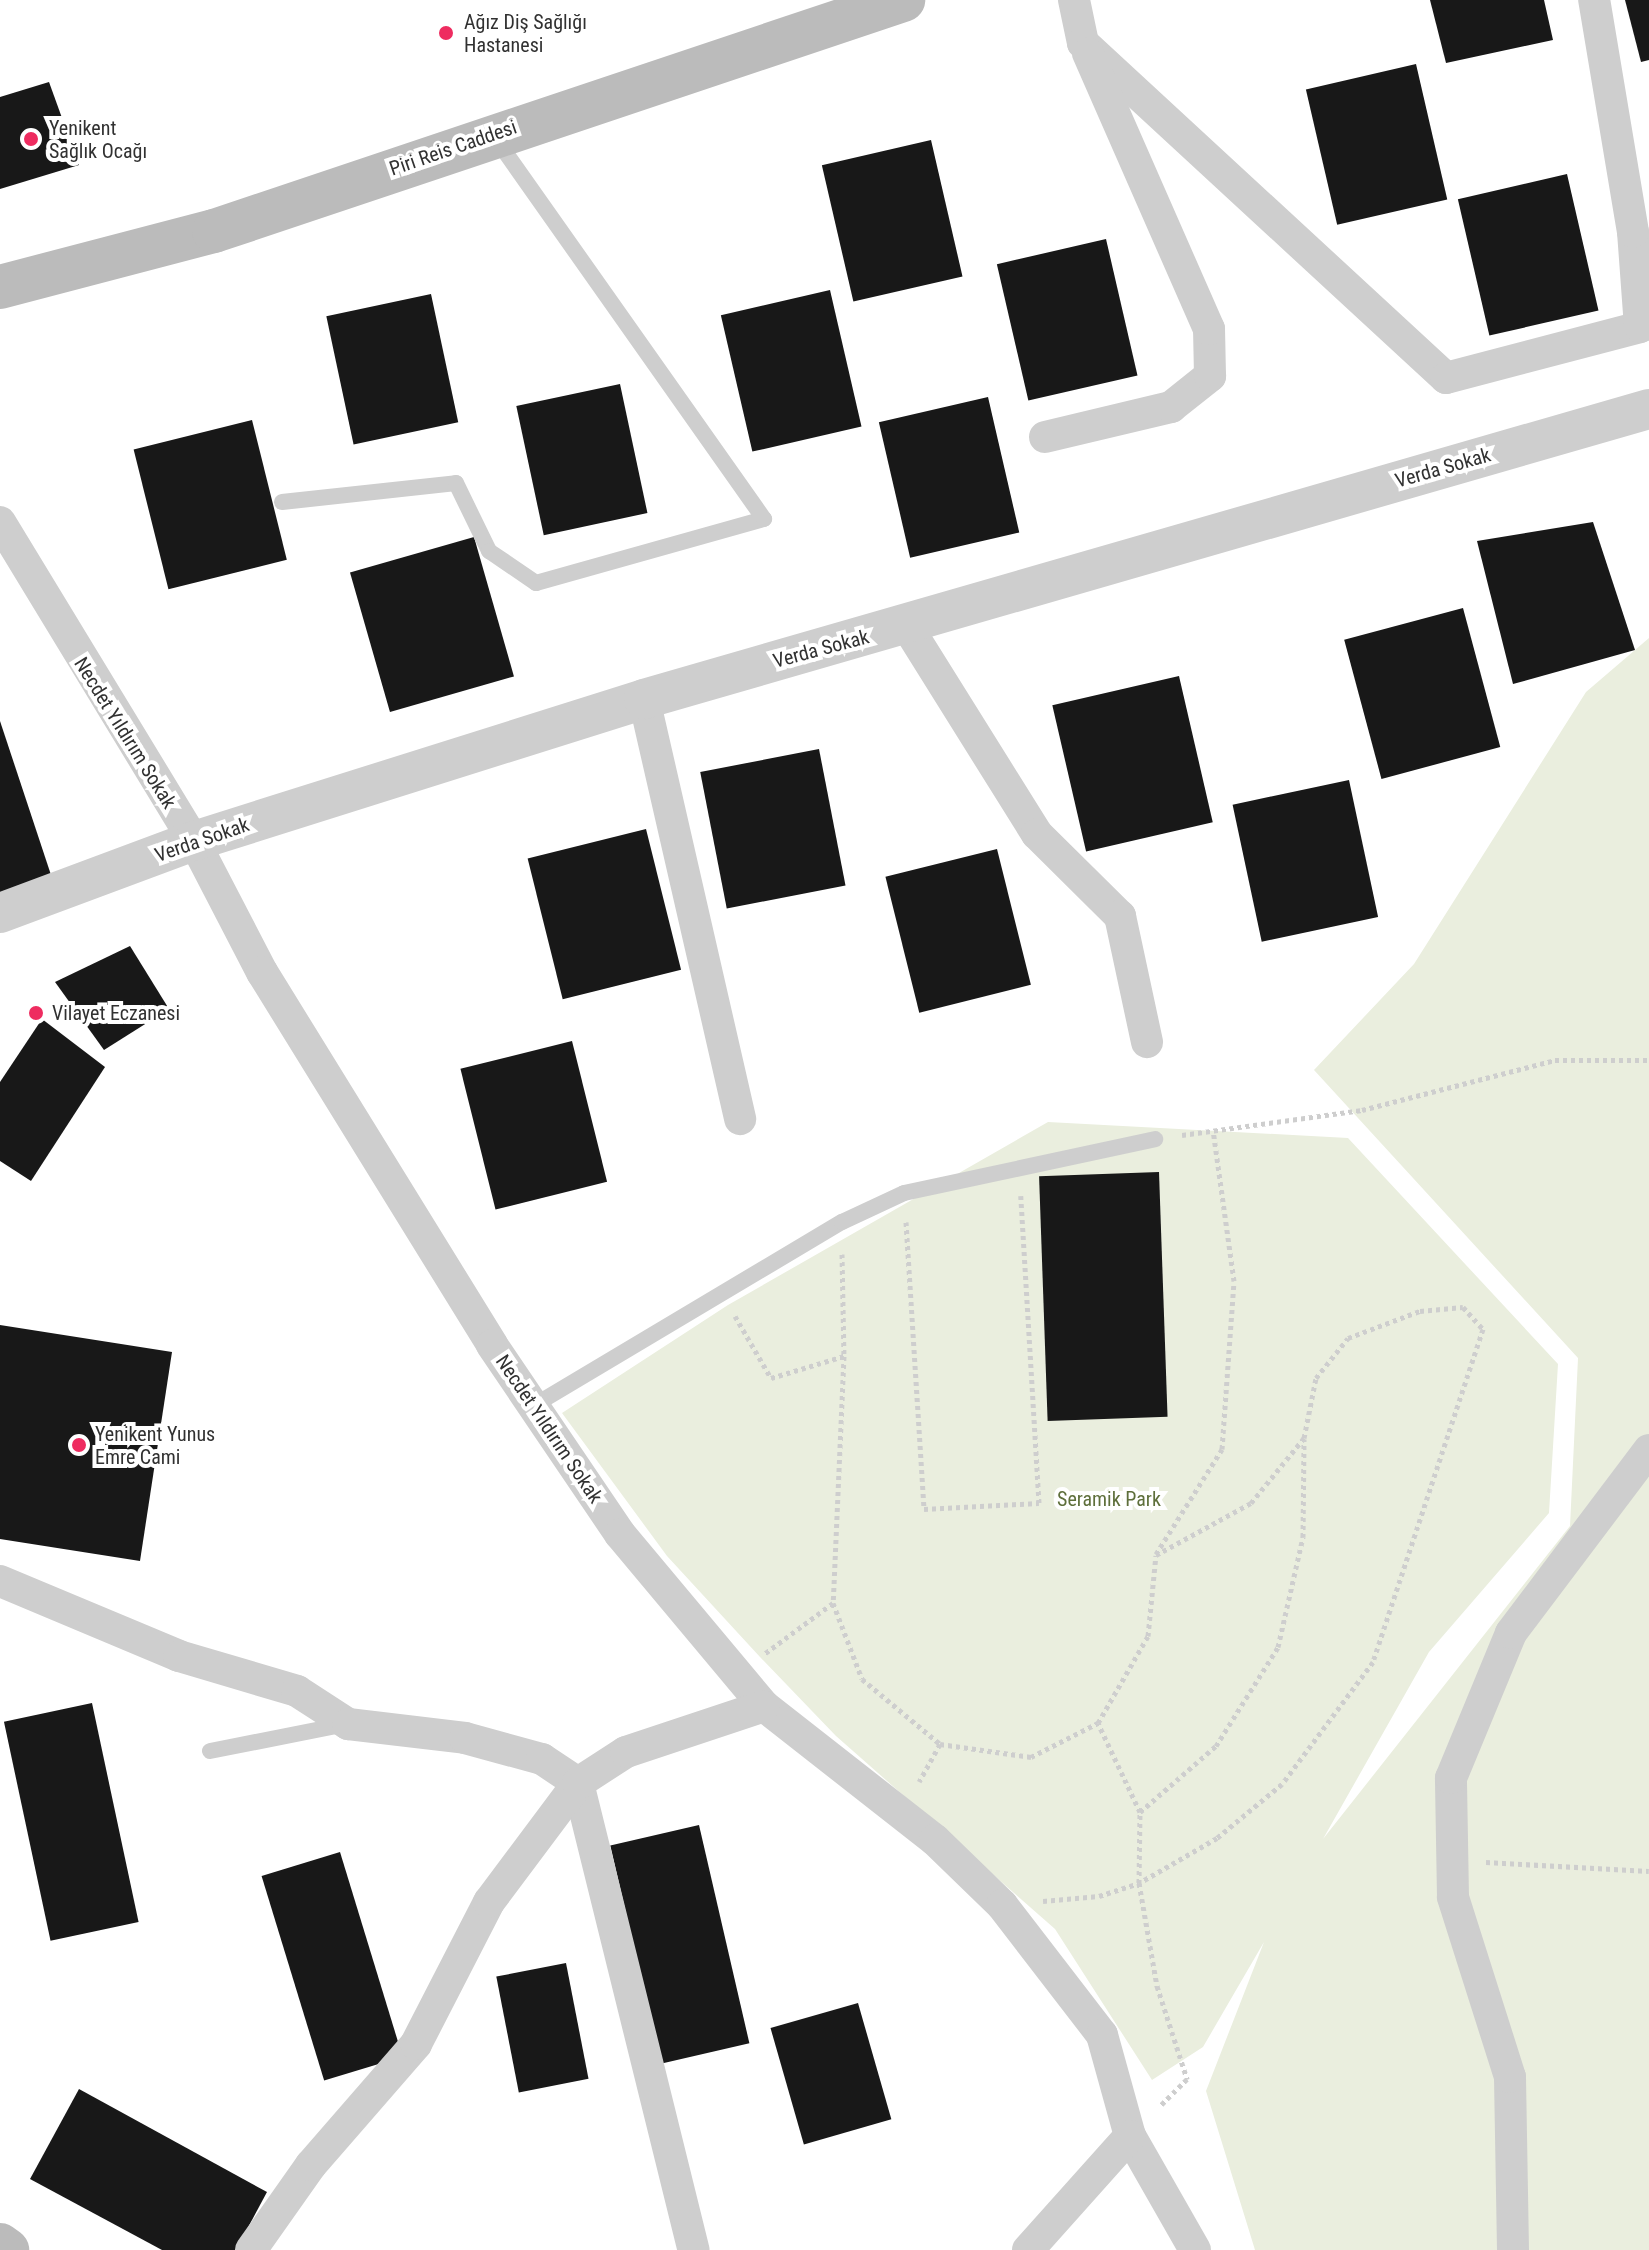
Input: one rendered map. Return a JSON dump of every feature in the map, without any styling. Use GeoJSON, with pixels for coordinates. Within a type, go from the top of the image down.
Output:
{"type":"FeatureCollection","features":[{"type":"Feature","properties":{"kind":"main road","name":"Piri Reis Caddesi"},"geometry":{"type":"LineString","coordinates":[[0,287],[214,231],[492,135],[903,0]]}},
{"type":"Feature","properties":{"kind":"main road"},"geometry":{"type":"LineString","coordinates":[[0,2245],[7,2250]]}},
{"type":"Feature","properties":{"kind":"street"},"geometry":{"type":"LineString","coordinates":[[1045,437],[1171,407],[1210,376],[1209,329],[1083,43],[1074,0]]}},
{"type":"Feature","properties":{"kind":"street"},"geometry":{"type":"LineString","coordinates":[[1083,43],[1446,378],[1640,327],[1633,232],[1594,0]]}},
{"type":"Feature","properties":{"kind":"street","name":"Verda Sokak"},"geometry":{"type":"LineString","coordinates":[[0,913],[194,841],[644,699],[907,626],[1649,409]]}},
{"type":"Feature","properties":{"kind":"street","name":"Necdet Yıldırım Sokak"},"geometry":{"type":"LineString","coordinates":[[0,522],[194,841],[262,972],[533,1406],[620,1534],[764,1706],[902,1814],[1002,1905],[1102,2035],[1130,2136],[1195,2250]]}},
{"type":"Feature","properties":{"kind":"street"},"geometry":{"type":"LineString","coordinates":[[907,626],[1037,834],[1120,916],[1147,1042]]}},
{"type":"Feature","properties":{"kind":"street"},"geometry":{"type":"LineString","coordinates":[[644,699],[740,1119]]}},
{"type":"Feature","properties":{"kind":"street"},"geometry":{"type":"LineString","coordinates":[[1513,2250],[1510,2077],[1453,1897],[1451,1778],[1511,1633],[1649,1450]]}},
{"type":"Feature","properties":{"kind":"street"},"geometry":{"type":"LineString","coordinates":[[0,1581],[179,1656],[297,1691],[348,1724],[465,1738],[542,1759],[578,1783],[694,2250]]}},
{"type":"Feature","properties":{"kind":"street"},"geometry":{"type":"LineString","coordinates":[[251,2250],[311,2165],[416,2044],[489,1902],[578,1783],[626,1752],[764,1706]]}},
{"type":"Feature","properties":{"kind":"street"},"geometry":{"type":"LineString","coordinates":[[1028,2250],[1130,2136]]}},
{"type":"Feature","properties":{"kind":"lane"},"geometry":{"type":"LineString","coordinates":[[282,502],[456,483],[489,551],[536,583],[764,519],[492,135]]}},
{"type":"Feature","properties":{"kind":"lane"},"geometry":{"type":"LineString","coordinates":[[533,1406],[842,1222],[904,1193],[1018,1164],[1155,1139]]}},
{"type":"Feature","properties":{"kind":"lane"},"geometry":{"type":"LineString","coordinates":[[210,1751],[348,1724]]}},
{"type":"Feature","properties":{"kind":"path"},"geometry":{"type":"LineString","coordinates":[[1155,1139],[1362,1110],[1555,1060],[1649,1060]]}},
{"type":"Feature","properties":{"kind":"path"},"geometry":{"type":"LineString","coordinates":[[842,1222],[844,1356],[833,1603],[862,1679],[940,1744],[1031,1757],[1098,1723],[1148,1636],[1156,1555],[1222,1449],[1234,1281],[1213,1130]]}},
{"type":"Feature","properties":{"kind":"path"},"geometry":{"type":"LineString","coordinates":[[904,1193],[924,1509],[1039,1503],[1018,1164]]}},
{"type":"Feature","properties":{"kind":"path"},"geometry":{"type":"LineString","coordinates":[[721,1292],[771,1378],[844,1356]]}},
{"type":"Feature","properties":{"kind":"path"},"geometry":{"type":"LineString","coordinates":[[1002,1905],[1099,1896],[1139,1883],[1217,1838],[1282,1784],[1373,1662],[1483,1329],[1463,1307],[1420,1311],[1348,1338],[1316,1378],[1304,1438],[1303,1537],[1278,1647],[1216,1746],[1140,1812]]}},
{"type":"Feature","properties":{"kind":"path"},"geometry":{"type":"LineString","coordinates":[[1156,1555],[1251,1503],[1304,1438]]}},
{"type":"Feature","properties":{"kind":"path"},"geometry":{"type":"LineString","coordinates":[[738,1674],[833,1603]]}},
{"type":"Feature","properties":{"kind":"path"},"geometry":{"type":"LineString","coordinates":[[1098,1723],[1140,1812],[1139,1883],[1157,1986],[1187,2079],[1130,2136]]}},
{"type":"Feature","properties":{"kind":"path"},"geometry":{"type":"LineString","coordinates":[[902,1814],[940,1744]]}},
{"type":"Feature","properties":{"kind":"path"},"geometry":{"type":"LineString","coordinates":[[1452,1860],[1649,1871]]}},
{"type":"Feature","properties":{"kind":"green space","name":"Seramik Park"},"geometry":{"type":"Polygon","coordinates":[[[1649,638],[1649,2250],[1255,2250],[1206,2091],[1264,1942],[1203,2047],[1152,2080],[1055,1929],[836,1736],[760,1657],[667,1556],[562,1413],[728,1305],[1048,1122],[1348,1138],[1558,1364],[1549,1513],[1429,1652],[1323,1839],[1570,1526],[1578,1358],[1314,1070],[1414,964],[1586,692],[1649,638]]]}},
{"type":"Feature","properties":{"kind":"building"},"geometry":{"type":"Polygon","coordinates":[[[1430,0],[1544,0],[1553,40],[1446,63],[1430,0]]]}},
{"type":"Feature","properties":{"kind":"building"},"geometry":{"type":"Polygon","coordinates":[[[1625,0],[1649,0],[1649,60],[1641,62],[1625,0]]]}},
{"type":"Feature","properties":{"kind":"building"},"geometry":{"type":"Polygon","coordinates":[[[1416,64],[1447,199],[1337,225],[1306,89],[1416,64]]]}},
{"type":"Feature","properties":{"kind":"building"},"geometry":{"type":"Polygon","coordinates":[[[49,82],[79,165],[0,189],[0,97],[49,82]]]}},
{"type":"Feature","properties":{"kind":"building"},"geometry":{"type":"Polygon","coordinates":[[[931,140],[962,276],[853,302],[822,165],[931,140]]]}},
{"type":"Feature","properties":{"kind":"building"},"geometry":{"type":"Polygon","coordinates":[[[1567,174],[1598,310],[1489,336],[1458,199],[1567,174]]]}},
{"type":"Feature","properties":{"kind":"building"},"geometry":{"type":"Polygon","coordinates":[[[1106,239],[1137,375],[1028,401],[997,264],[1106,239]]]}},
{"type":"Feature","properties":{"kind":"building"},"geometry":{"type":"Polygon","coordinates":[[[830,290],[861,426],[752,452],[721,315],[830,290]]]}},
{"type":"Feature","properties":{"kind":"building"},"geometry":{"type":"Polygon","coordinates":[[[431,294],[458,422],[354,444],[326,316],[431,294]]]}},
{"type":"Feature","properties":{"kind":"building"},"geometry":{"type":"Polygon","coordinates":[[[620,384],[647,513],[544,535],[516,406],[620,384]]]}},
{"type":"Feature","properties":{"kind":"building"},"geometry":{"type":"Polygon","coordinates":[[[988,397],[1019,532],[910,558],[879,422],[988,397]]]}},
{"type":"Feature","properties":{"kind":"building"},"geometry":{"type":"Polygon","coordinates":[[[252,420],[287,560],[168,589],[134,450],[252,420]]]}},
{"type":"Feature","properties":{"kind":"building"},"geometry":{"type":"Polygon","coordinates":[[[1593,522],[1635,650],[1513,684],[1477,541],[1593,522]]]}},
{"type":"Feature","properties":{"kind":"building"},"geometry":{"type":"Polygon","coordinates":[[[474,537],[514,676],[390,712],[350,573],[474,537]]]}},
{"type":"Feature","properties":{"kind":"building"},"geometry":{"type":"Polygon","coordinates":[[[1463,608],[1500,747],[1381,779],[1344,640],[1463,608]]]}},
{"type":"Feature","properties":{"kind":"building"},"geometry":{"type":"Polygon","coordinates":[[[1179,676],[1213,822],[1086,851],[1052,705],[1179,676]]]}},
{"type":"Feature","properties":{"kind":"building"},"geometry":{"type":"Polygon","coordinates":[[[0,721],[52,878],[0,896],[0,721]]]}},
{"type":"Feature","properties":{"kind":"building"},"geometry":{"type":"Polygon","coordinates":[[[819,749],[846,885],[727,909],[700,772],[819,749]]]}},
{"type":"Feature","properties":{"kind":"building"},"geometry":{"type":"Polygon","coordinates":[[[1349,780],[1378,917],[1262,942],[1233,805],[1349,780]]]}},
{"type":"Feature","properties":{"kind":"building"},"geometry":{"type":"Polygon","coordinates":[[[646,829],[681,970],[563,999],[528,859],[646,829]]]}},
{"type":"Feature","properties":{"kind":"building"},"geometry":{"type":"Polygon","coordinates":[[[997,849],[1031,985],[919,1013],[885,877],[997,849]]]}},
{"type":"Feature","properties":{"kind":"building"},"geometry":{"type":"Polygon","coordinates":[[[130,946],[169,1009],[104,1050],[55,982],[130,946]]]}},
{"type":"Feature","properties":{"kind":"building"},"geometry":{"type":"Polygon","coordinates":[[[42,1019],[105,1067],[31,1181],[0,1161],[0,1082],[42,1019]]]}},
{"type":"Feature","properties":{"kind":"building"},"geometry":{"type":"Polygon","coordinates":[[[572,1041],[607,1182],[495,1210],[460,1069],[572,1041]]]}},
{"type":"Feature","properties":{"kind":"building"},"geometry":{"type":"Polygon","coordinates":[[[1159,1172],[1168,1417],[1048,1421],[1039,1176],[1159,1172]]]}},
{"type":"Feature","properties":{"kind":"building","name":"Yenikent Yunus Emre Cami"},"geometry":{"type":"Polygon","coordinates":[[[0,1325],[172,1352],[140,1561],[0,1539],[0,1325]]]}},
{"type":"Feature","properties":{"kind":"building"},"geometry":{"type":"Polygon","coordinates":[[[92,1703],[139,1922],[51,1941],[4,1722],[92,1703]]]}},
{"type":"Feature","properties":{"kind":"building"},"geometry":{"type":"Polygon","coordinates":[[[699,1825],[749,2043],[661,2064],[610,1845],[699,1825]]]}},
{"type":"Feature","properties":{"kind":"building"},"geometry":{"type":"Polygon","coordinates":[[[340,1852],[403,2057],[324,2081],[262,1876],[340,1852]]]}},
{"type":"Feature","properties":{"kind":"building"},"geometry":{"type":"Polygon","coordinates":[[[566,1963],[589,2079],[519,2092],[496,1977],[566,1963]]]}},
{"type":"Feature","properties":{"kind":"building"},"geometry":{"type":"Polygon","coordinates":[[[858,2003],[891,2119],[804,2144],[771,2028],[858,2003]]]}},
{"type":"Feature","properties":{"kind":"building"},"geometry":{"type":"Polygon","coordinates":[[[79,2089],[267,2192],[236,2250],[162,2250],[30,2179],[79,2089]]]}},
{"type":"Feature","properties":{"kind":"place","name":"Ağız Diş Sağlığı Hastanesi"},"geometry":{"type":"Point","coordinates":[446,33]}},
{"type":"Feature","properties":{"kind":"place","name":"Yenikent Sağlık Ocağı"},"geometry":{"type":"Point","coordinates":[31,139]}},
{"type":"Feature","properties":{"kind":"place","name":"Vilayet Eczanesi"},"geometry":{"type":"Point","coordinates":[36,1013]}},
{"type":"Feature","properties":{"kind":"place","name":"Yenikent Yunus Emre Cami"},"geometry":{"type":"Point","coordinates":[79,1445]}}]}
